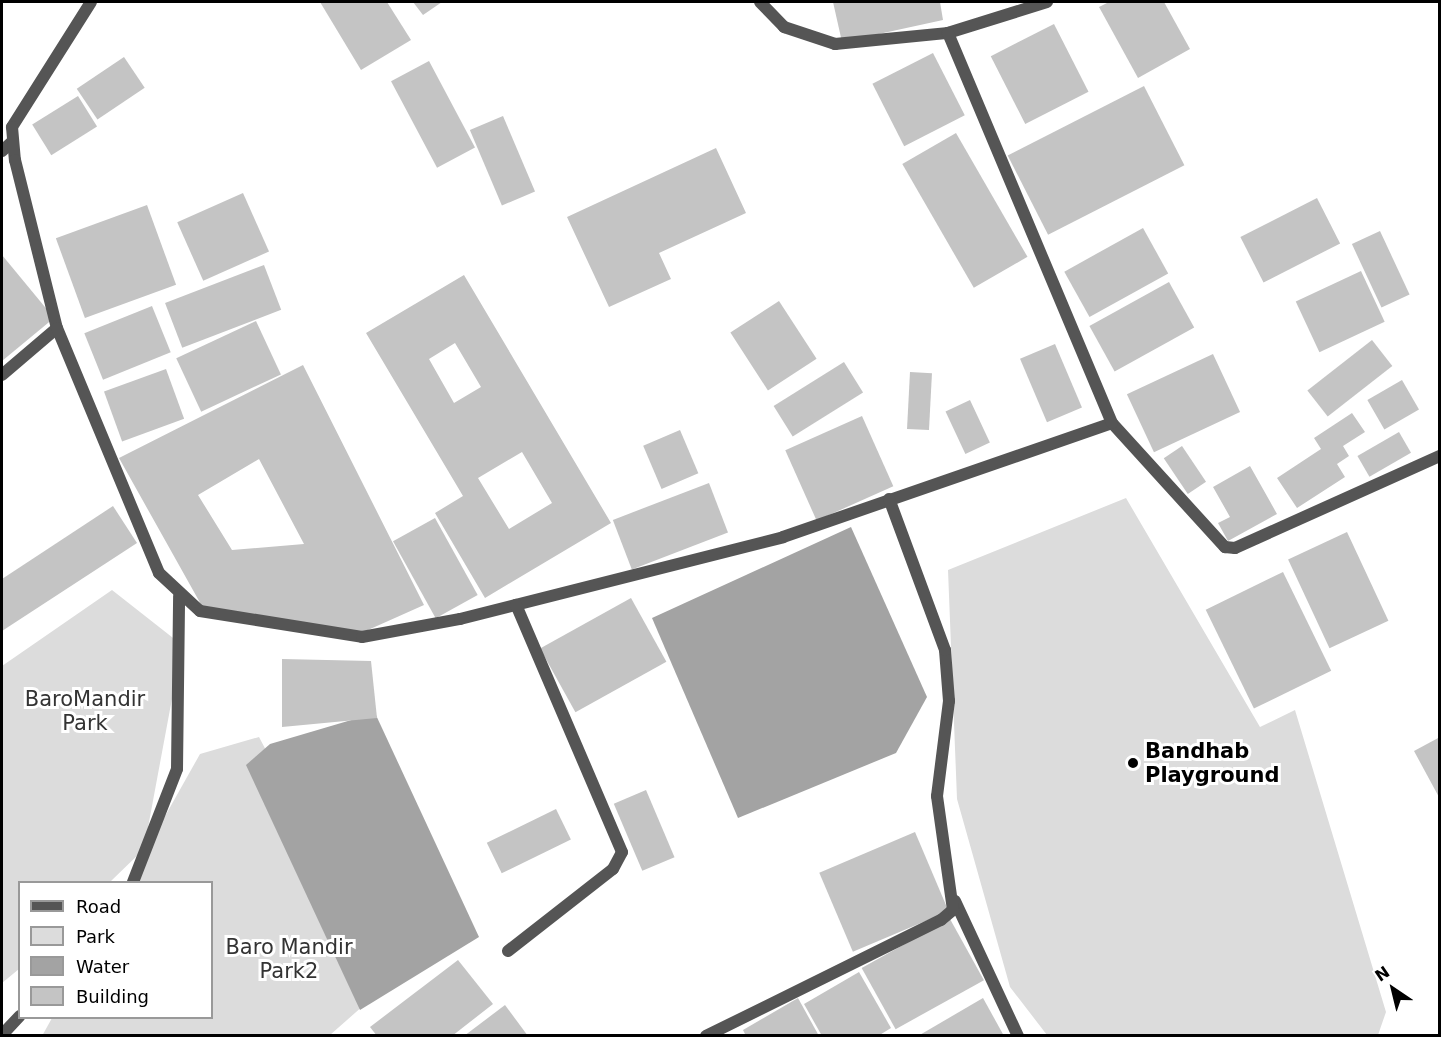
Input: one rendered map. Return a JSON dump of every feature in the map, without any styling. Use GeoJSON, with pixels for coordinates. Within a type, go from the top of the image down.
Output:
{"type":"FeatureCollection","features":[{"type":"Feature","properties":{"kind":"street"},"geometry":{"type":"LineString","coordinates":[[91,2],[12,127],[12,142],[57,328],[159,573],[179,596],[200,611],[362,637],[516,606],[783,537],[1112,423]]}},
{"type":"Feature","properties":{"kind":"street"},"geometry":{"type":"LineString","coordinates":[[760,2],[784,27],[835,44],[948,33],[1047,2]]}},
{"type":"Feature","properties":{"kind":"street"},"geometry":{"type":"LineString","coordinates":[[948,33],[1112,423],[1225,547],[1235,548],[1440,456]]}},
{"type":"Feature","properties":{"kind":"street"},"geometry":{"type":"LineString","coordinates":[[2,151],[12,142]]}},
{"type":"Feature","properties":{"kind":"street"},"geometry":{"type":"LineString","coordinates":[[2,375],[57,328]]}},
{"type":"Feature","properties":{"kind":"street"},"geometry":{"type":"LineString","coordinates":[[889,499],[945,650],[949,701],[938,796],[955,901],[1018,1035]]}},
{"type":"Feature","properties":{"kind":"street"},"geometry":{"type":"LineString","coordinates":[[133,881],[177,769],[179,596]]}},
{"type":"Feature","properties":{"kind":"street"},"geometry":{"type":"LineString","coordinates":[[508,951],[613,869],[622,852],[516,606]]}},
{"type":"Feature","properties":{"kind":"street"},"geometry":{"type":"LineString","coordinates":[[706,1035],[941,920],[955,901]]}},
{"type":"Feature","properties":{"kind":"street"},"geometry":{"type":"LineString","coordinates":[[2,1035],[18,1018]]}},
{"type":"Feature","properties":{"kind":"green space","name":"Bandhab Playground"},"geometry":{"type":"Polygon","coordinates":[[[1126,498],[1260,727],[1295,710],[1386,1012],[1378,1035],[1047,1035],[1010,987],[957,799],[948,570],[1126,498]]]}},
{"type":"Feature","properties":{"kind":"green space","name":"BaroMandir Park"},"geometry":{"type":"Polygon","coordinates":[[[112,590],[182,645],[144,849],[111,881],[18,881],[18,970],[2,983],[2,666],[112,590]]]}},
{"type":"Feature","properties":{"kind":"green space","name":"Baro Mandir Park2"},"geometry":{"type":"Polygon","coordinates":[[[259,737],[389,983],[330,1035],[42,1036],[51,1019],[213,1019],[213,881],[129,881],[200,754],[259,737]]]}},
{"type":"Feature","properties":{"kind":"water"},"geometry":{"type":"Polygon","coordinates":[[[851,527],[927,697],[896,753],[738,818],[652,618],[851,527]]]}},
{"type":"Feature","properties":{"kind":"water"},"geometry":{"type":"Polygon","coordinates":[[[375,713],[479,937],[360,1010],[246,765],[270,744],[375,713]]]}},
{"type":"Feature","properties":{"kind":"building"},"geometry":{"type":"Polygon","coordinates":[[[320,2],[387,2],[411,40],[361,70],[320,2]]]}},
{"type":"Feature","properties":{"kind":"building"},"geometry":{"type":"Polygon","coordinates":[[[413,2],[442,2],[423,15],[413,2]]]}},
{"type":"Feature","properties":{"kind":"building"},"geometry":{"type":"Polygon","coordinates":[[[833,2],[940,2],[943,20],[842,42],[833,2]]]}},
{"type":"Feature","properties":{"kind":"building"},"geometry":{"type":"Polygon","coordinates":[[[1109,2],[1164,2],[1190,49],[1138,78],[1099,7],[1109,2]]]}},
{"type":"Feature","properties":{"kind":"building"},"geometry":{"type":"Polygon","coordinates":[[[1054,24],[1089,92],[1025,124],[991,56],[1054,24]]]}},
{"type":"Feature","properties":{"kind":"building"},"geometry":{"type":"Polygon","coordinates":[[[933,53],[965,115],[904,146],[872,84],[933,53]]]}},
{"type":"Feature","properties":{"kind":"building"},"geometry":{"type":"Polygon","coordinates":[[[124,57],[145,88],[97,120],[77,89],[124,57]]]}},
{"type":"Feature","properties":{"kind":"building"},"geometry":{"type":"Polygon","coordinates":[[[429,61],[475,148],[437,168],[391,81],[429,61]]]}},
{"type":"Feature","properties":{"kind":"building"},"geometry":{"type":"Polygon","coordinates":[[[1144,86],[1184,165],[1048,235],[1008,155],[1144,86]]]}},
{"type":"Feature","properties":{"kind":"building"},"geometry":{"type":"Polygon","coordinates":[[[78,96],[97,127],[51,155],[32,125],[78,96]]]}},
{"type":"Feature","properties":{"kind":"building"},"geometry":{"type":"Polygon","coordinates":[[[503,116],[535,191],[502,206],[470,130],[503,116]]]}},
{"type":"Feature","properties":{"kind":"building"},"geometry":{"type":"Polygon","coordinates":[[[956,133],[1028,257],[974,288],[902,164],[956,133]]]}},
{"type":"Feature","properties":{"kind":"building"},"geometry":{"type":"Polygon","coordinates":[[[716,148],[746,213],[659,253],[671,279],[609,307],[567,217],[716,148]]]}},
{"type":"Feature","properties":{"kind":"building"},"geometry":{"type":"Polygon","coordinates":[[[243,193],[269,251],[203,281],[177,222],[243,193]]]}},
{"type":"Feature","properties":{"kind":"building"},"geometry":{"type":"Polygon","coordinates":[[[1317,198],[1340,243],[1264,282],[1240,237],[1317,198]]]}},
{"type":"Feature","properties":{"kind":"building"},"geometry":{"type":"Polygon","coordinates":[[[147,205],[176,285],[85,318],[56,238],[147,205]]]}},
{"type":"Feature","properties":{"kind":"building"},"geometry":{"type":"Polygon","coordinates":[[[1143,228],[1168,273],[1089,317],[1064,272],[1143,228]]]}},
{"type":"Feature","properties":{"kind":"building"},"geometry":{"type":"Polygon","coordinates":[[[1380,231],[1410,294],[1381,308],[1352,244],[1380,231]]]}},
{"type":"Feature","properties":{"kind":"building"},"geometry":{"type":"Polygon","coordinates":[[[2,255],[54,318],[2,361],[2,255]]]}},
{"type":"Feature","properties":{"kind":"building"},"geometry":{"type":"Polygon","coordinates":[[[264,265],[281,310],[182,348],[165,303],[264,265]]]}},
{"type":"Feature","properties":{"kind":"building"},"geometry":{"type":"Polygon","coordinates":[[[1361,271],[1385,322],[1319,352],[1296,301],[1361,271]]]}},
{"type":"Feature","properties":{"kind":"building"},"geometry":{"type":"Polygon","coordinates":[[[464,275],[611,523],[485,598],[435,513],[463,496],[366,333],[464,275]],[[455,343],[429,359],[454,403],[481,387],[455,343]],[[522,452],[478,478],[509,529],[552,503],[522,452]]]}},
{"type":"Feature","properties":{"kind":"building"},"geometry":{"type":"Polygon","coordinates":[[[1169,282],[1194,327],[1115,372],[1089,326],[1169,282]]]}},
{"type":"Feature","properties":{"kind":"building"},"geometry":{"type":"Polygon","coordinates":[[[779,301],[817,359],[768,390],[730,333],[779,301]]]}},
{"type":"Feature","properties":{"kind":"building"},"geometry":{"type":"Polygon","coordinates":[[[152,306],[171,352],[103,380],[84,333],[152,306]]]}},
{"type":"Feature","properties":{"kind":"building"},"geometry":{"type":"Polygon","coordinates":[[[256,321],[281,374],[201,412],[176,358],[256,321]]]}},
{"type":"Feature","properties":{"kind":"building"},"geometry":{"type":"Polygon","coordinates":[[[1372,340],[1392,366],[1328,416],[1307,390],[1372,340]]]}},
{"type":"Feature","properties":{"kind":"building"},"geometry":{"type":"Polygon","coordinates":[[[1055,344],[1082,408],[1047,422],[1020,359],[1055,344]]]}},
{"type":"Feature","properties":{"kind":"building"},"geometry":{"type":"Polygon","coordinates":[[[1213,354],[1240,412],[1154,452],[1127,394],[1213,354]]]}},
{"type":"Feature","properties":{"kind":"building"},"geometry":{"type":"Polygon","coordinates":[[[844,362],[863,393],[793,437],[774,406],[844,362]]]}},
{"type":"Feature","properties":{"kind":"building"},"geometry":{"type":"Polygon","coordinates":[[[303,365],[424,605],[359,634],[203,608],[119,458],[303,365]],[[259,459],[198,495],[232,550],[304,544],[259,459]]]}},
{"type":"Feature","properties":{"kind":"building"},"geometry":{"type":"Polygon","coordinates":[[[166,369],[184,419],[122,441],[104,392],[166,369]]]}},
{"type":"Feature","properties":{"kind":"building"},"geometry":{"type":"Polygon","coordinates":[[[910,372],[932,373],[929,430],[907,429],[910,372]]]}},
{"type":"Feature","properties":{"kind":"building"},"geometry":{"type":"Polygon","coordinates":[[[1402,380],[1419,409],[1384,429],[1367,400],[1402,380]]]}},
{"type":"Feature","properties":{"kind":"building"},"geometry":{"type":"Polygon","coordinates":[[[970,400],[990,443],[965,454],[946,411],[970,400]]]}},
{"type":"Feature","properties":{"kind":"building"},"geometry":{"type":"Polygon","coordinates":[[[1352,413],[1365,432],[1343,446],[1349,456],[1337,464],[1345,477],[1297,508],[1277,478],[1321,449],[1314,438],[1352,413]]]}},
{"type":"Feature","properties":{"kind":"building"},"geometry":{"type":"Polygon","coordinates":[[[862,416],[893,486],[817,521],[785,450],[862,416]]]}},
{"type":"Feature","properties":{"kind":"building"},"geometry":{"type":"Polygon","coordinates":[[[680,430],[698,473],[662,489],[643,446],[680,430]]]}},
{"type":"Feature","properties":{"kind":"building"},"geometry":{"type":"Polygon","coordinates":[[[1399,432],[1411,453],[1369,477],[1357,456],[1399,432]]]}},
{"type":"Feature","properties":{"kind":"building"},"geometry":{"type":"Polygon","coordinates":[[[1182,446],[1206,482],[1188,494],[1164,458],[1182,446]]]}},
{"type":"Feature","properties":{"kind":"building"},"geometry":{"type":"Polygon","coordinates":[[[1250,466],[1277,514],[1228,541],[1218,523],[1230,517],[1213,487],[1250,466]]]}},
{"type":"Feature","properties":{"kind":"building"},"geometry":{"type":"Polygon","coordinates":[[[709,483],[728,532],[632,569],[613,520],[709,483]]]}},
{"type":"Feature","properties":{"kind":"building"},"geometry":{"type":"Polygon","coordinates":[[[113,506],[137,543],[2,631],[2,579],[113,506]]]}},
{"type":"Feature","properties":{"kind":"building"},"geometry":{"type":"Polygon","coordinates":[[[435,518],[478,595],[436,618],[393,541],[435,518]]]}},
{"type":"Feature","properties":{"kind":"building"},"geometry":{"type":"Polygon","coordinates":[[[1347,532],[1388,621],[1330,648],[1288,559],[1347,532]]]}},
{"type":"Feature","properties":{"kind":"building"},"geometry":{"type":"Polygon","coordinates":[[[1283,572],[1331,671],[1254,709],[1206,610],[1283,572]]]}},
{"type":"Feature","properties":{"kind":"building"},"geometry":{"type":"Polygon","coordinates":[[[631,598],[666,662],[575,712],[540,648],[631,598]]]}},
{"type":"Feature","properties":{"kind":"building"},"geometry":{"type":"Polygon","coordinates":[[[282,659],[371,661],[377,718],[282,727],[282,659]]]}},
{"type":"Feature","properties":{"kind":"building"},"geometry":{"type":"Polygon","coordinates":[[[1440,737],[1440,799],[1414,751],[1440,737]]]}},
{"type":"Feature","properties":{"kind":"building"},"geometry":{"type":"Polygon","coordinates":[[[646,790],[675,857],[642,871],[614,804],[646,790]]]}},
{"type":"Feature","properties":{"kind":"building"},"geometry":{"type":"Polygon","coordinates":[[[556,809],[571,840],[502,873],[487,843],[556,809]]]}},
{"type":"Feature","properties":{"kind":"building"},"geometry":{"type":"Polygon","coordinates":[[[915,832],[949,911],[853,952],[819,873],[915,832]]]}},
{"type":"Feature","properties":{"kind":"building"},"geometry":{"type":"Polygon","coordinates":[[[950,919],[984,980],[896,1029],[862,968],[950,919]]]}},
{"type":"Feature","properties":{"kind":"building"},"geometry":{"type":"Polygon","coordinates":[[[458,960],[493,1004],[452,1036],[377,1036],[370,1027],[458,960]]]}},
{"type":"Feature","properties":{"kind":"building"},"geometry":{"type":"Polygon","coordinates":[[[859,972],[891,1028],[878,1036],[822,1036],[804,1004],[859,972]]]}},
{"type":"Feature","properties":{"kind":"building"},"geometry":{"type":"Polygon","coordinates":[[[798,998],[819,1036],[746,1036],[743,1030],[798,998]]]}},
{"type":"Feature","properties":{"kind":"building"},"geometry":{"type":"Polygon","coordinates":[[[983,998],[1004,1036],[918,1036],[983,998]]]}},
{"type":"Feature","properties":{"kind":"building"},"geometry":{"type":"Polygon","coordinates":[[[505,1005],[528,1036],[464,1036],[505,1005]]]}},
{"type":"Feature","properties":{"kind":"place","name":"Bandhab Playground"},"geometry":{"type":"Point","coordinates":[1133,763]}}]}
